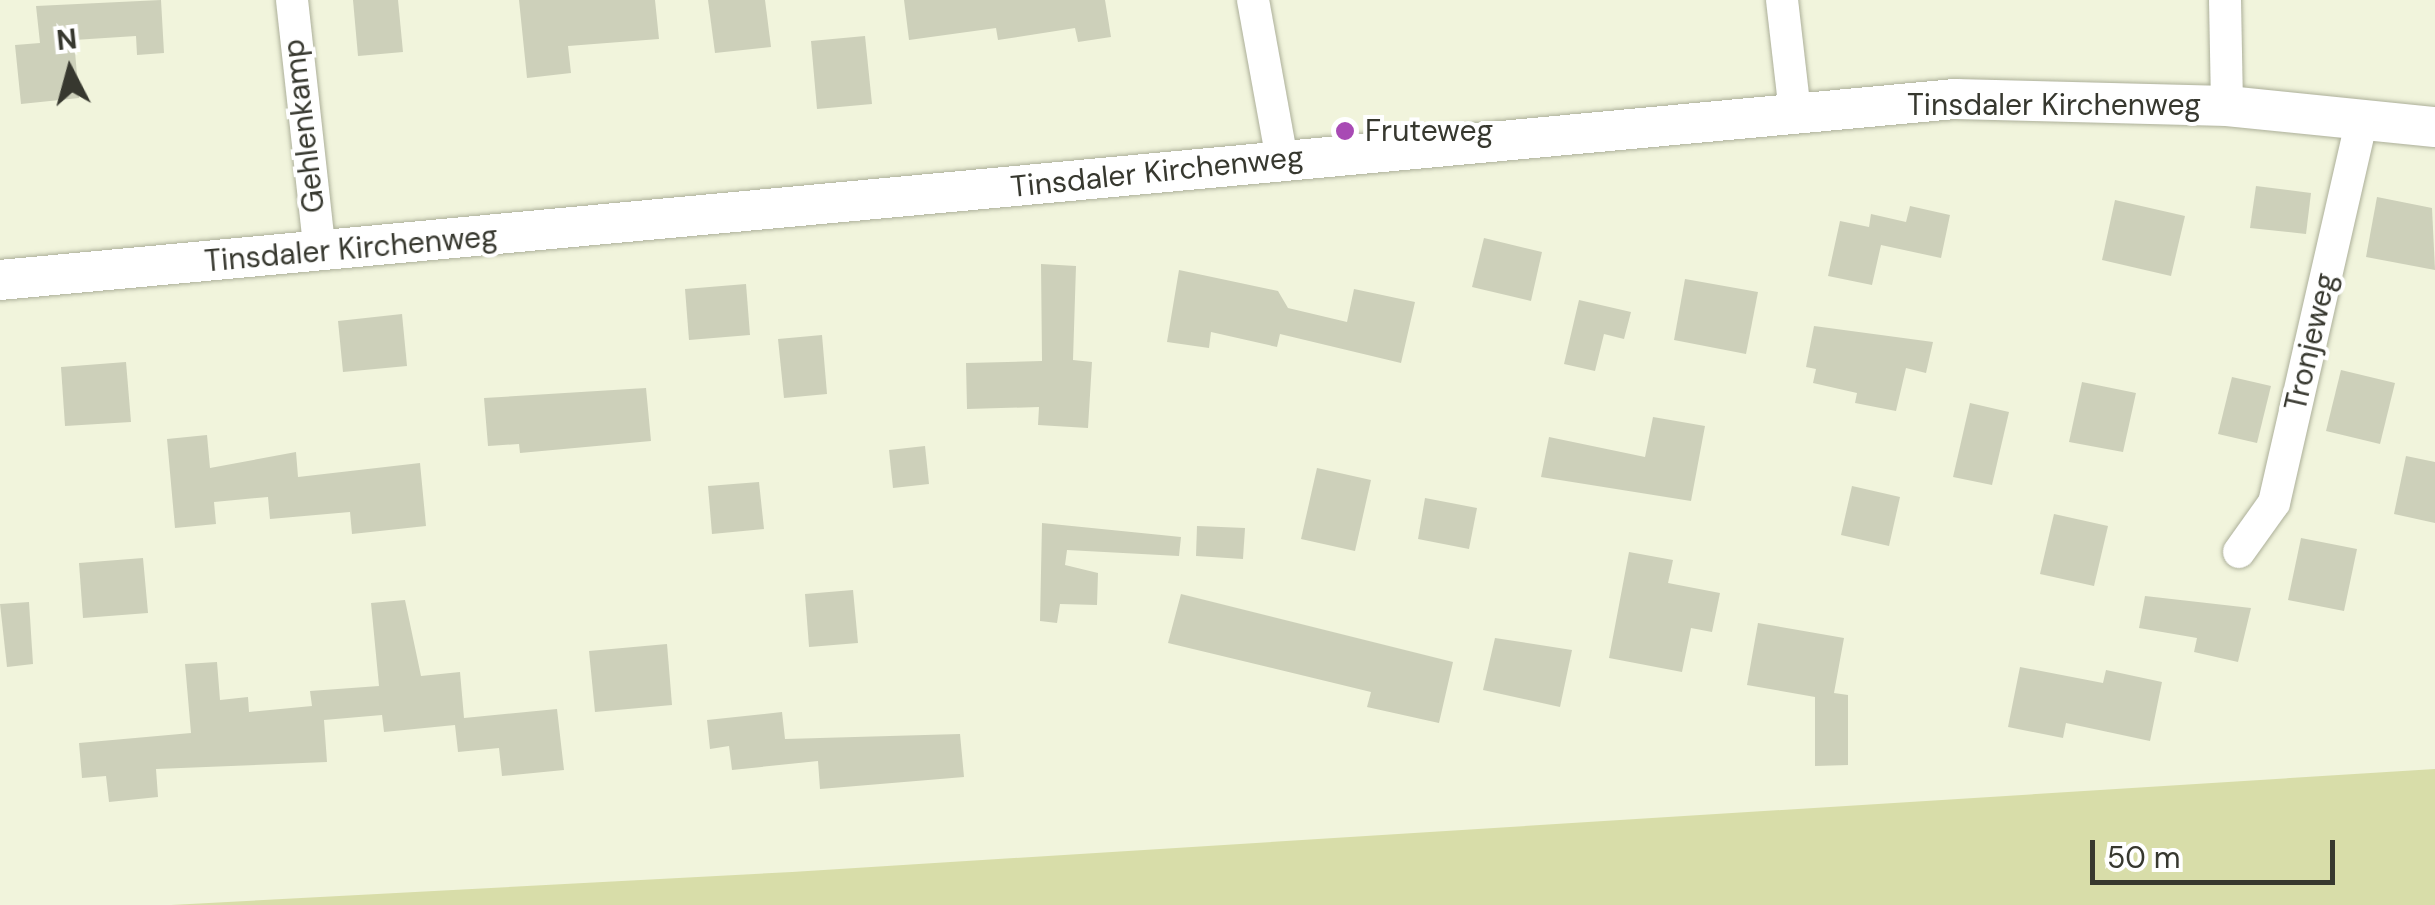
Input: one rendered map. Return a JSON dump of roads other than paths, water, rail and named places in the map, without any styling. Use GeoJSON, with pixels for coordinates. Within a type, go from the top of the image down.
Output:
{"type":"FeatureCollection","features":[{"type":"Feature","properties":{"kind":"street","name":"Gehlenkamp"},"geometry":{"type":"LineString","coordinates":[[292,0],[320,252]]}},
{"type":"Feature","properties":{"kind":"street"},"geometry":{"type":"LineString","coordinates":[[1253,0],[1282,160]]}},
{"type":"Feature","properties":{"kind":"street"},"geometry":{"type":"LineString","coordinates":[[1782,0],[1795,112]]}},
{"type":"Feature","properties":{"kind":"street"},"geometry":{"type":"LineString","coordinates":[[2225,0],[2227,106]]}},
{"type":"Feature","properties":{"kind":"street","name":"Tinsdaler Kirchenweg"},"geometry":{"type":"LineString","coordinates":[[0,280],[1956,99],[2227,106],[2435,127]]}},
{"type":"Feature","properties":{"kind":"street","name":"Tronjeweg"},"geometry":{"type":"LineString","coordinates":[[2239,552],[2274,503],[2360,122]]}},
{"type":"Feature","properties":{"kind":"place","name":"Fruteweg"},"geometry":{"type":"Point","coordinates":[1345,131]}}]}
